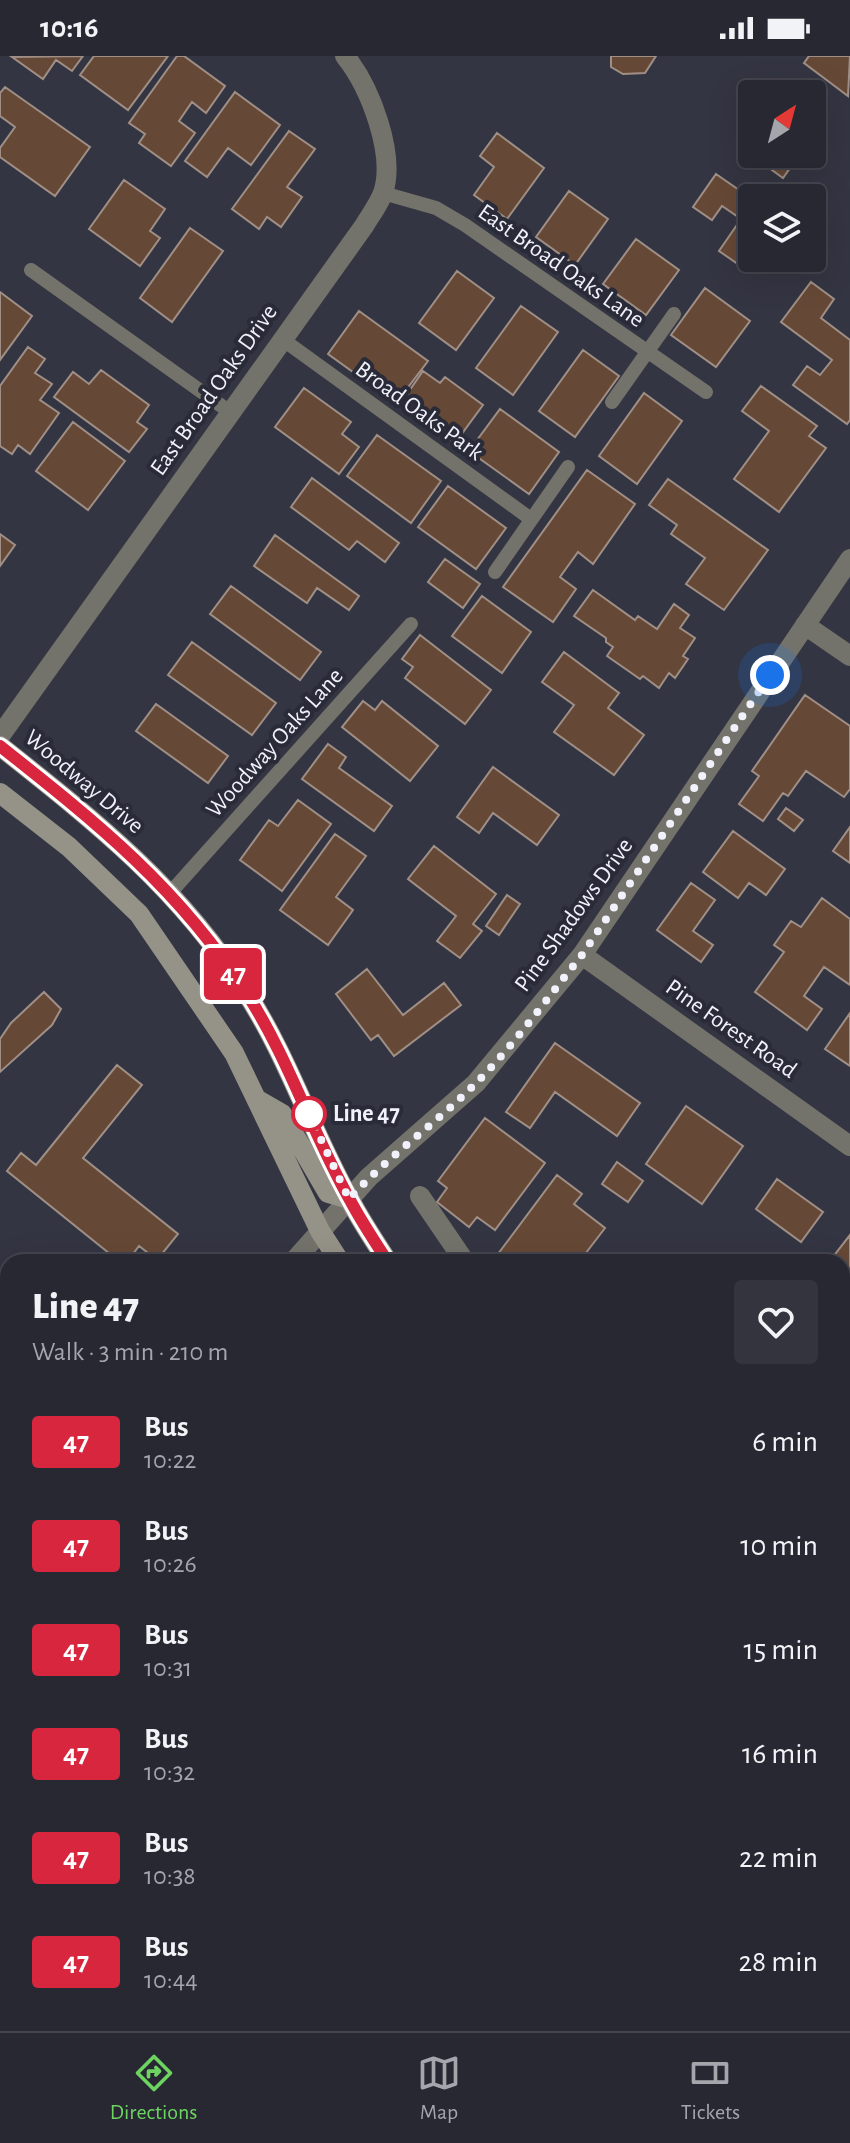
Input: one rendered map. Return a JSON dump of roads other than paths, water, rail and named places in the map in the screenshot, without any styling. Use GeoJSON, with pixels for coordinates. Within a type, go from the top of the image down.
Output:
{"type":"FeatureCollection","features":[{"type":"Feature","properties":{"kind":"main road","name":"Woodway Drive"},"geometry":{"type":"LineString","coordinates":[[0,746],[100,825],[171,892],[210,940],[248,995],[285,1063],[349,1199],[383,1254]]}},
{"type":"Feature","properties":{"kind":"main road"},"geometry":{"type":"LineString","coordinates":[[0,793],[69,847],[139,914],[234,1053],[320,1231],[335,1254]]}},
{"type":"Feature","properties":{"kind":"main road"},"geometry":{"type":"LineString","coordinates":[[256,1099],[282,1114],[328,1193],[349,1199]]}},
{"type":"Feature","properties":{"kind":"street","name":"East Broad Oaks Drive"},"geometry":{"type":"LineString","coordinates":[[0,736],[364,226],[383,193],[388,164],[380,129],[367,91],[345,56]]}},
{"type":"Feature","properties":{"kind":"street","name":"Pine Shadows Drive"},"geometry":{"type":"LineString","coordinates":[[300,1254],[369,1177],[476,1083],[582,955],[850,559]]}},
{"type":"Feature","properties":{"kind":"street"},"geometry":{"type":"LineString","coordinates":[[805,625],[850,656]]}},
{"type":"Feature","properties":{"kind":"street","name":"Pine Forest Road"},"geometry":{"type":"LineString","coordinates":[[582,955],[850,1146]]}},
{"type":"Feature","properties":{"kind":"street"},"geometry":{"type":"LineString","coordinates":[[420,1196],[460,1254]]}},
{"type":"Feature","properties":{"kind":"lane","name":"East Broad Oaks Lane"},"geometry":{"type":"LineString","coordinates":[[383,193],[436,208],[465,225],[706,392]]}},
{"type":"Feature","properties":{"kind":"lane"},"geometry":{"type":"LineString","coordinates":[[31,270],[230,412]]}},
{"type":"Feature","properties":{"kind":"lane"},"geometry":{"type":"LineString","coordinates":[[612,402],[674,314]]}},
{"type":"Feature","properties":{"kind":"lane","name":"Broad Oaks Park"},"geometry":{"type":"LineString","coordinates":[[282,339],[531,519]]}},
{"type":"Feature","properties":{"kind":"lane"},"geometry":{"type":"LineString","coordinates":[[495,572],[568,467]]}},
{"type":"Feature","properties":{"kind":"lane","name":"Woodway Oaks Lane"},"geometry":{"type":"LineString","coordinates":[[171,892],[411,624]]}},
{"type":"Feature","properties":{"kind":"place","name":"Line 47"},"geometry":{"type":"Point","coordinates":[309,1114]}}]}
